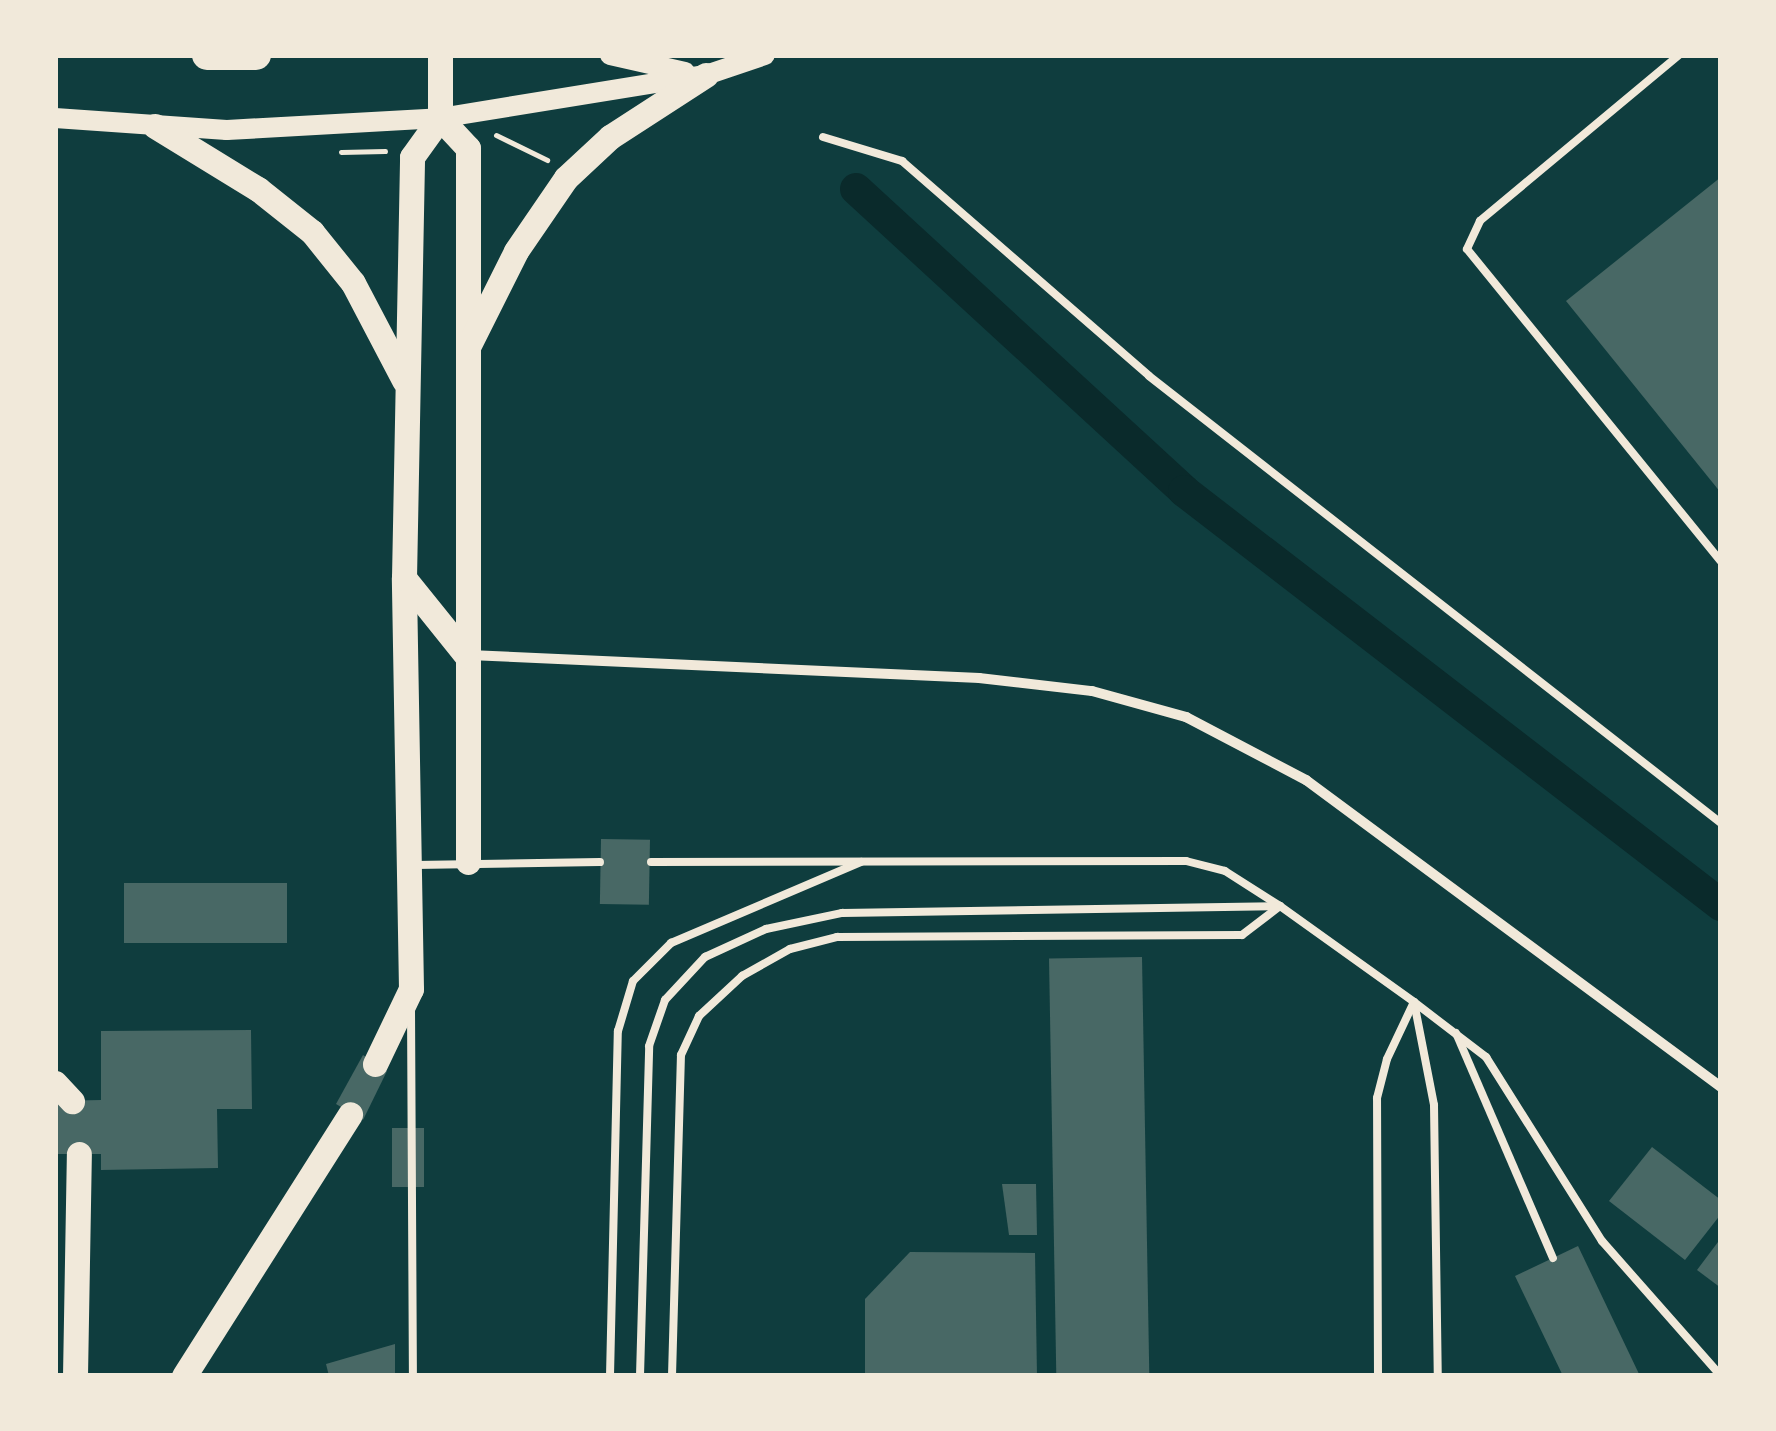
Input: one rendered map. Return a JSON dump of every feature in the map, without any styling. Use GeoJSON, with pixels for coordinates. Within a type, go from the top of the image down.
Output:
{"type":"FeatureCollection","features":[{"type":"Feature","properties":{"kind":"highway"},"geometry":{"type":"LineString","coordinates":[[207,55],[256,55]]}},
{"type":"Feature","properties":{"kind":"main road"},"geometry":{"type":"LineString","coordinates":[[375,1064],[411,989],[404,866],[404,578],[412,157],[440,118],[440,55]]}},
{"type":"Feature","properties":{"kind":"main road"},"geometry":{"type":"LineString","coordinates":[[610,55],[706,75]]}},
{"type":"Feature","properties":{"kind":"main road"},"geometry":{"type":"LineString","coordinates":[[55,118],[155,126],[309,129],[440,118],[706,75],[765,55]]}},
{"type":"Feature","properties":{"kind":"main road"},"geometry":{"type":"LineString","coordinates":[[464,356],[516,251],[566,178],[610,137],[706,75]]}},
{"type":"Feature","properties":{"kind":"main road"},"geometry":{"type":"LineString","coordinates":[[440,118],[468,148],[464,356],[468,862]]}},
{"type":"Feature","properties":{"kind":"main road"},"geometry":{"type":"LineString","coordinates":[[155,126],[258,190],[312,232],[354,284],[406,383]]}},
{"type":"Feature","properties":{"kind":"main road"},"geometry":{"type":"LineString","coordinates":[[404,578],[466,655]]}},
{"type":"Feature","properties":{"kind":"main road"},"geometry":{"type":"LineString","coordinates":[[184,1376],[350,1114]]}},
{"type":"Feature","properties":{"kind":"main road"},"geometry":{"type":"LineString","coordinates":[[76,1376],[79,1154]]}},
{"type":"Feature","properties":{"kind":"street"},"geometry":{"type":"LineString","coordinates":[[466,655],[979,678],[1092,692],[1186,717],[1306,780],[1721,1086]]}},
{"type":"Feature","properties":{"kind":"lane"},"geometry":{"type":"LineString","coordinates":[[1679,55],[1480,221],[1467,250],[1721,560]]}},
{"type":"Feature","properties":{"kind":"lane"},"geometry":{"type":"LineString","coordinates":[[823,138],[902,161],[1148,376],[1721,823]]}},
{"type":"Feature","properties":{"kind":"lane"},"geometry":{"type":"LineString","coordinates":[[404,866],[600,862]]}},
{"type":"Feature","properties":{"kind":"lane"},"geometry":{"type":"LineString","coordinates":[[651,862],[1186,862],[1225,872],[1280,906],[1455,1031],[1506,1082],[1602,1241],[1721,1376]]}},
{"type":"Feature","properties":{"kind":"lane"},"geometry":{"type":"LineString","coordinates":[[610,1376],[616,1065],[622,1006],[633,981],[670,943],[861,862]]}},
{"type":"Feature","properties":{"kind":"lane"},"geometry":{"type":"LineString","coordinates":[[640,1376],[649,1046],[665,1000],[706,957],[766,930],[842,912],[1280,906]]}},
{"type":"Feature","properties":{"kind":"lane"},"geometry":{"type":"LineString","coordinates":[[672,1376],[681,1055],[699,1016],[742,976],[790,949],[837,938],[1242,935],[1280,906]]}},
{"type":"Feature","properties":{"kind":"lane"},"geometry":{"type":"LineString","coordinates":[[411,989],[413,1376]]}},
{"type":"Feature","properties":{"kind":"lane"},"geometry":{"type":"LineString","coordinates":[[1378,1376],[1378,1098],[1387,1059],[1414,1002]]}},
{"type":"Feature","properties":{"kind":"lane"},"geometry":{"type":"LineString","coordinates":[[1414,1002],[1434,1106],[1438,1376]]}},
{"type":"Feature","properties":{"kind":"lane"},"geometry":{"type":"LineString","coordinates":[[1455,1031],[1552,1258]]}},
{"type":"Feature","properties":{"kind":"path"},"geometry":{"type":"LineString","coordinates":[[496,135],[551,162]]}},
{"type":"Feature","properties":{"kind":"path"},"geometry":{"type":"LineString","coordinates":[[330,152],[388,151]]}},
{"type":"Feature","properties":{"kind":"building"},"geometry":{"type":"Polygon","coordinates":[[[1721,177],[1721,493],[1566,301],[1721,177]]]}},
{"type":"Feature","properties":{"kind":"building"},"geometry":{"type":"Polygon","coordinates":[[[601,839],[650,840],[649,905],[600,904],[601,839]]]}},
{"type":"Feature","properties":{"kind":"building"},"geometry":{"type":"Polygon","coordinates":[[[124,883],[287,883],[287,943],[124,943],[124,883]]]}},
{"type":"Feature","properties":{"kind":"building"},"geometry":{"type":"Polygon","coordinates":[[[1142,957],[1149,1376],[1056,1376],[1049,959],[1142,957]]]}},
{"type":"Feature","properties":{"kind":"building"},"geometry":{"type":"Polygon","coordinates":[[[251,1030],[252,1109],[217,1109],[218,1168],[101,1170],[101,1154],[55,1154],[55,1101],[101,1100],[101,1031],[251,1030]]]}},
{"type":"Feature","properties":{"kind":"building"},"geometry":{"type":"Polygon","coordinates":[[[363,1055],[387,1071],[363,1120],[336,1104],[363,1055]]]}},
{"type":"Feature","properties":{"kind":"building"},"geometry":{"type":"Polygon","coordinates":[[[392,1128],[424,1128],[424,1187],[392,1187],[392,1128]]]}},
{"type":"Feature","properties":{"kind":"building"},"geometry":{"type":"Polygon","coordinates":[[[1652,1147],[1721,1200],[1721,1214],[1685,1260],[1609,1201],[1652,1147]]]}},
{"type":"Feature","properties":{"kind":"building"},"geometry":{"type":"Polygon","coordinates":[[[1002,1184],[1036,1184],[1037,1235],[1009,1235],[1002,1184]]]}},
{"type":"Feature","properties":{"kind":"building"},"geometry":{"type":"Polygon","coordinates":[[[1721,1238],[1721,1288],[1697,1270],[1721,1238]]]}},
{"type":"Feature","properties":{"kind":"building"},"geometry":{"type":"Polygon","coordinates":[[[1578,1246],[1640,1376],[1563,1376],[1515,1276],[1578,1246]]]}},
{"type":"Feature","properties":{"kind":"building"},"geometry":{"type":"Polygon","coordinates":[[[910,1252],[1035,1253],[1037,1376],[865,1376],[865,1299],[910,1252]]]}},
{"type":"Feature","properties":{"kind":"building"},"geometry":{"type":"Polygon","coordinates":[[[395,1344],[395,1376],[329,1376],[326,1364],[395,1344]]]}},
{"type":"Feature","properties":{"kind":"waterway"},"geometry":{"type":"LineString","coordinates":[[856,189],[1184,491],[1721,905]]}}]}
